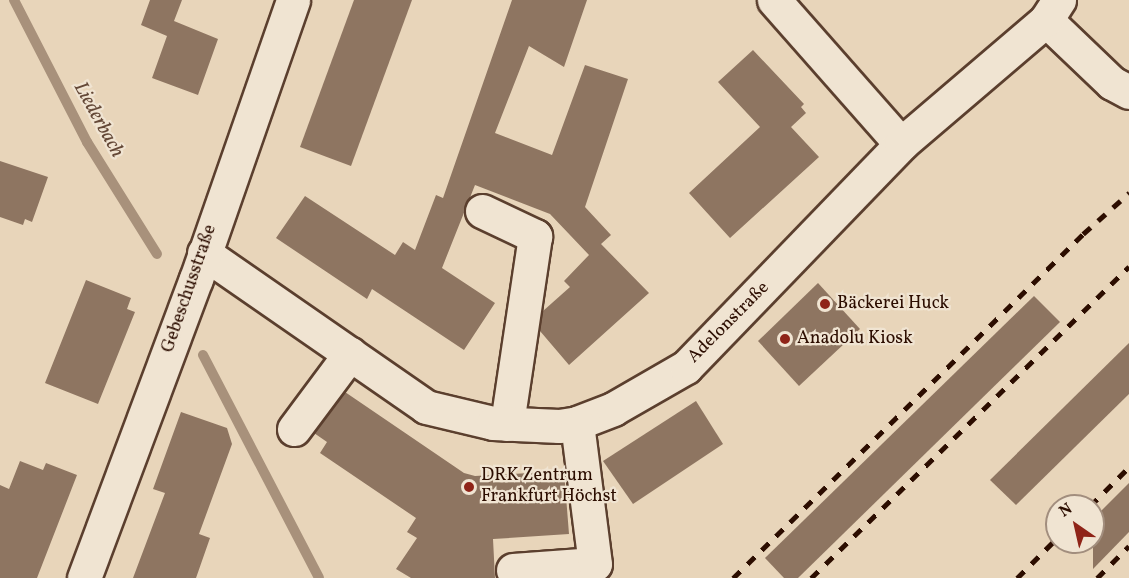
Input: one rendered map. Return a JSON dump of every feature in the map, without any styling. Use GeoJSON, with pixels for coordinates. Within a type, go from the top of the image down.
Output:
{"type":"FeatureCollection","features":[{"type":"Feature","properties":{"kind":"street","name":"Gebeschusstraße"},"geometry":{"type":"LineString","coordinates":[[84,578],[204,253],[293,0]]}},
{"type":"Feature","properties":{"kind":"street"},"geometry":{"type":"LineString","coordinates":[[774,0],[901,144]]}},
{"type":"Feature","properties":{"kind":"street","name":"Adelonstraße"},"geometry":{"type":"LineString","coordinates":[[204,253],[426,407],[507,424],[559,426],[577,423],[613,409],[686,367],[901,144],[1053,10]]}},
{"type":"Feature","properties":{"kind":"street"},"geometry":{"type":"LineString","coordinates":[[1053,10],[1112,83],[1129,92]]}},
{"type":"Feature","properties":{"kind":"street"},"geometry":{"type":"LineString","coordinates":[[482,212],[535,236],[507,424]]}},
{"type":"Feature","properties":{"kind":"street"},"geometry":{"type":"LineString","coordinates":[[294,429],[350,354]]}},
{"type":"Feature","properties":{"kind":"street"},"geometry":{"type":"LineString","coordinates":[[513,570],[595,564],[577,423]]}},
{"type":"Feature","properties":{"kind":"building"},"geometry":{"type":"Polygon","coordinates":[[[150,0],[182,0],[174,21],[218,39],[198,95],[152,78],[167,36],[141,25],[150,0]]]}},
{"type":"Feature","properties":{"kind":"building"},"geometry":{"type":"Polygon","coordinates":[[[354,0],[412,0],[351,166],[300,147],[354,0]]]}},
{"type":"Feature","properties":{"kind":"building"},"geometry":{"type":"Polygon","coordinates":[[[512,0],[587,0],[564,67],[529,46],[495,133],[552,155],[585,65],[628,79],[585,207],[611,235],[601,244],[649,293],[569,365],[540,331],[543,311],[570,287],[564,281],[589,255],[550,214],[475,185],[442,268],[495,303],[464,350],[372,289],[367,299],[276,238],[305,196],[395,255],[403,242],[415,250],[436,195],[443,198],[512,0]]]}},
{"type":"Feature","properties":{"kind":"building"},"geometry":{"type":"Polygon","coordinates":[[[753,50],[804,104],[801,107],[806,113],[791,127],[819,157],[730,238],[689,193],[760,127],[718,82],[753,50]]]}},
{"type":"Feature","properties":{"kind":"building"},"geometry":{"type":"Polygon","coordinates":[[[0,161],[48,177],[32,222],[25,219],[23,225],[0,217],[0,161]]]}},
{"type":"Feature","properties":{"kind":"building"},"geometry":{"type":"Polygon","coordinates":[[[86,280],[131,298],[127,309],[135,312],[98,404],[45,383],[86,280]]]}},
{"type":"Feature","properties":{"kind":"building"},"geometry":{"type":"Polygon","coordinates":[[[818,283],[860,329],[799,386],[758,341],[818,283]]]}},
{"type":"Feature","properties":{"kind":"building"},"geometry":{"type":"Polygon","coordinates":[[[1034,296],[1060,322],[798,578],[784,578],[765,558],[1034,296]]]}},
{"type":"Feature","properties":{"kind":"building"},"geometry":{"type":"Polygon","coordinates":[[[1129,343],[1129,394],[1016,505],[990,480],[1129,343]]]}},
{"type":"Feature","properties":{"kind":"building","name":"DRK Zentrum Frankfurt Höchst"},"geometry":{"type":"Polygon","coordinates":[[[345,392],[464,473],[475,476],[564,471],[569,534],[493,539],[495,578],[411,578],[396,569],[417,538],[407,532],[416,518],[320,453],[327,442],[314,433],[345,392]]]}},
{"type":"Feature","properties":{"kind":"building"},"geometry":{"type":"Polygon","coordinates":[[[696,401],[723,444],[633,504],[603,461],[696,401]]]}},
{"type":"Feature","properties":{"kind":"building"},"geometry":{"type":"Polygon","coordinates":[[[181,412],[227,428],[232,444],[199,534],[210,538],[196,578],[133,578],[165,493],[153,489],[181,412]]]}},
{"type":"Feature","properties":{"kind":"building"},"geometry":{"type":"Polygon","coordinates":[[[20,461],[43,470],[46,463],[77,475],[37,578],[0,578],[0,485],[9,489],[20,461]]]}},
{"type":"Feature","properties":{"kind":"building"},"geometry":{"type":"Polygon","coordinates":[[[1129,483],[1129,532],[1093,569],[1093,554],[1105,554],[1105,507],[1129,483]]]}},
{"type":"Feature","properties":{"kind":"waterway","name":"Liederbach"},"geometry":{"type":"LineString","coordinates":[[14,0],[87,142],[157,254]]}},
{"type":"Feature","properties":{"kind":"waterway","name":"Liederbach"},"geometry":{"type":"LineString","coordinates":[[203,355],[319,578]]}},
{"type":"Feature","properties":{"kind":"railway"},"geometry":{"type":"LineString","coordinates":[[733,578],[1083,234],[1129,193]]}},
{"type":"Feature","properties":{"kind":"railway"},"geometry":{"type":"LineString","coordinates":[[811,578],[1129,267]]}},
{"type":"Feature","properties":{"kind":"railway"},"geometry":{"type":"LineString","coordinates":[[1102,494],[1129,467]]}},
{"type":"Feature","properties":{"kind":"railway"},"geometry":{"type":"LineString","coordinates":[[1097,578],[1129,546]]}},
{"type":"Feature","properties":{"kind":"railway"},"geometry":{"type":"LineString","coordinates":[[1017,578],[1045,550]]}},
{"type":"Feature","properties":{"kind":"place","name":"Bäckerei Huck"},"geometry":{"type":"Point","coordinates":[825,304]}},
{"type":"Feature","properties":{"kind":"place","name":"Anadolu Kiosk"},"geometry":{"type":"Point","coordinates":[785,339]}},
{"type":"Feature","properties":{"kind":"place","name":"DRK Zentrum Frankfurt Höchst"},"geometry":{"type":"Point","coordinates":[469,487]}}]}
